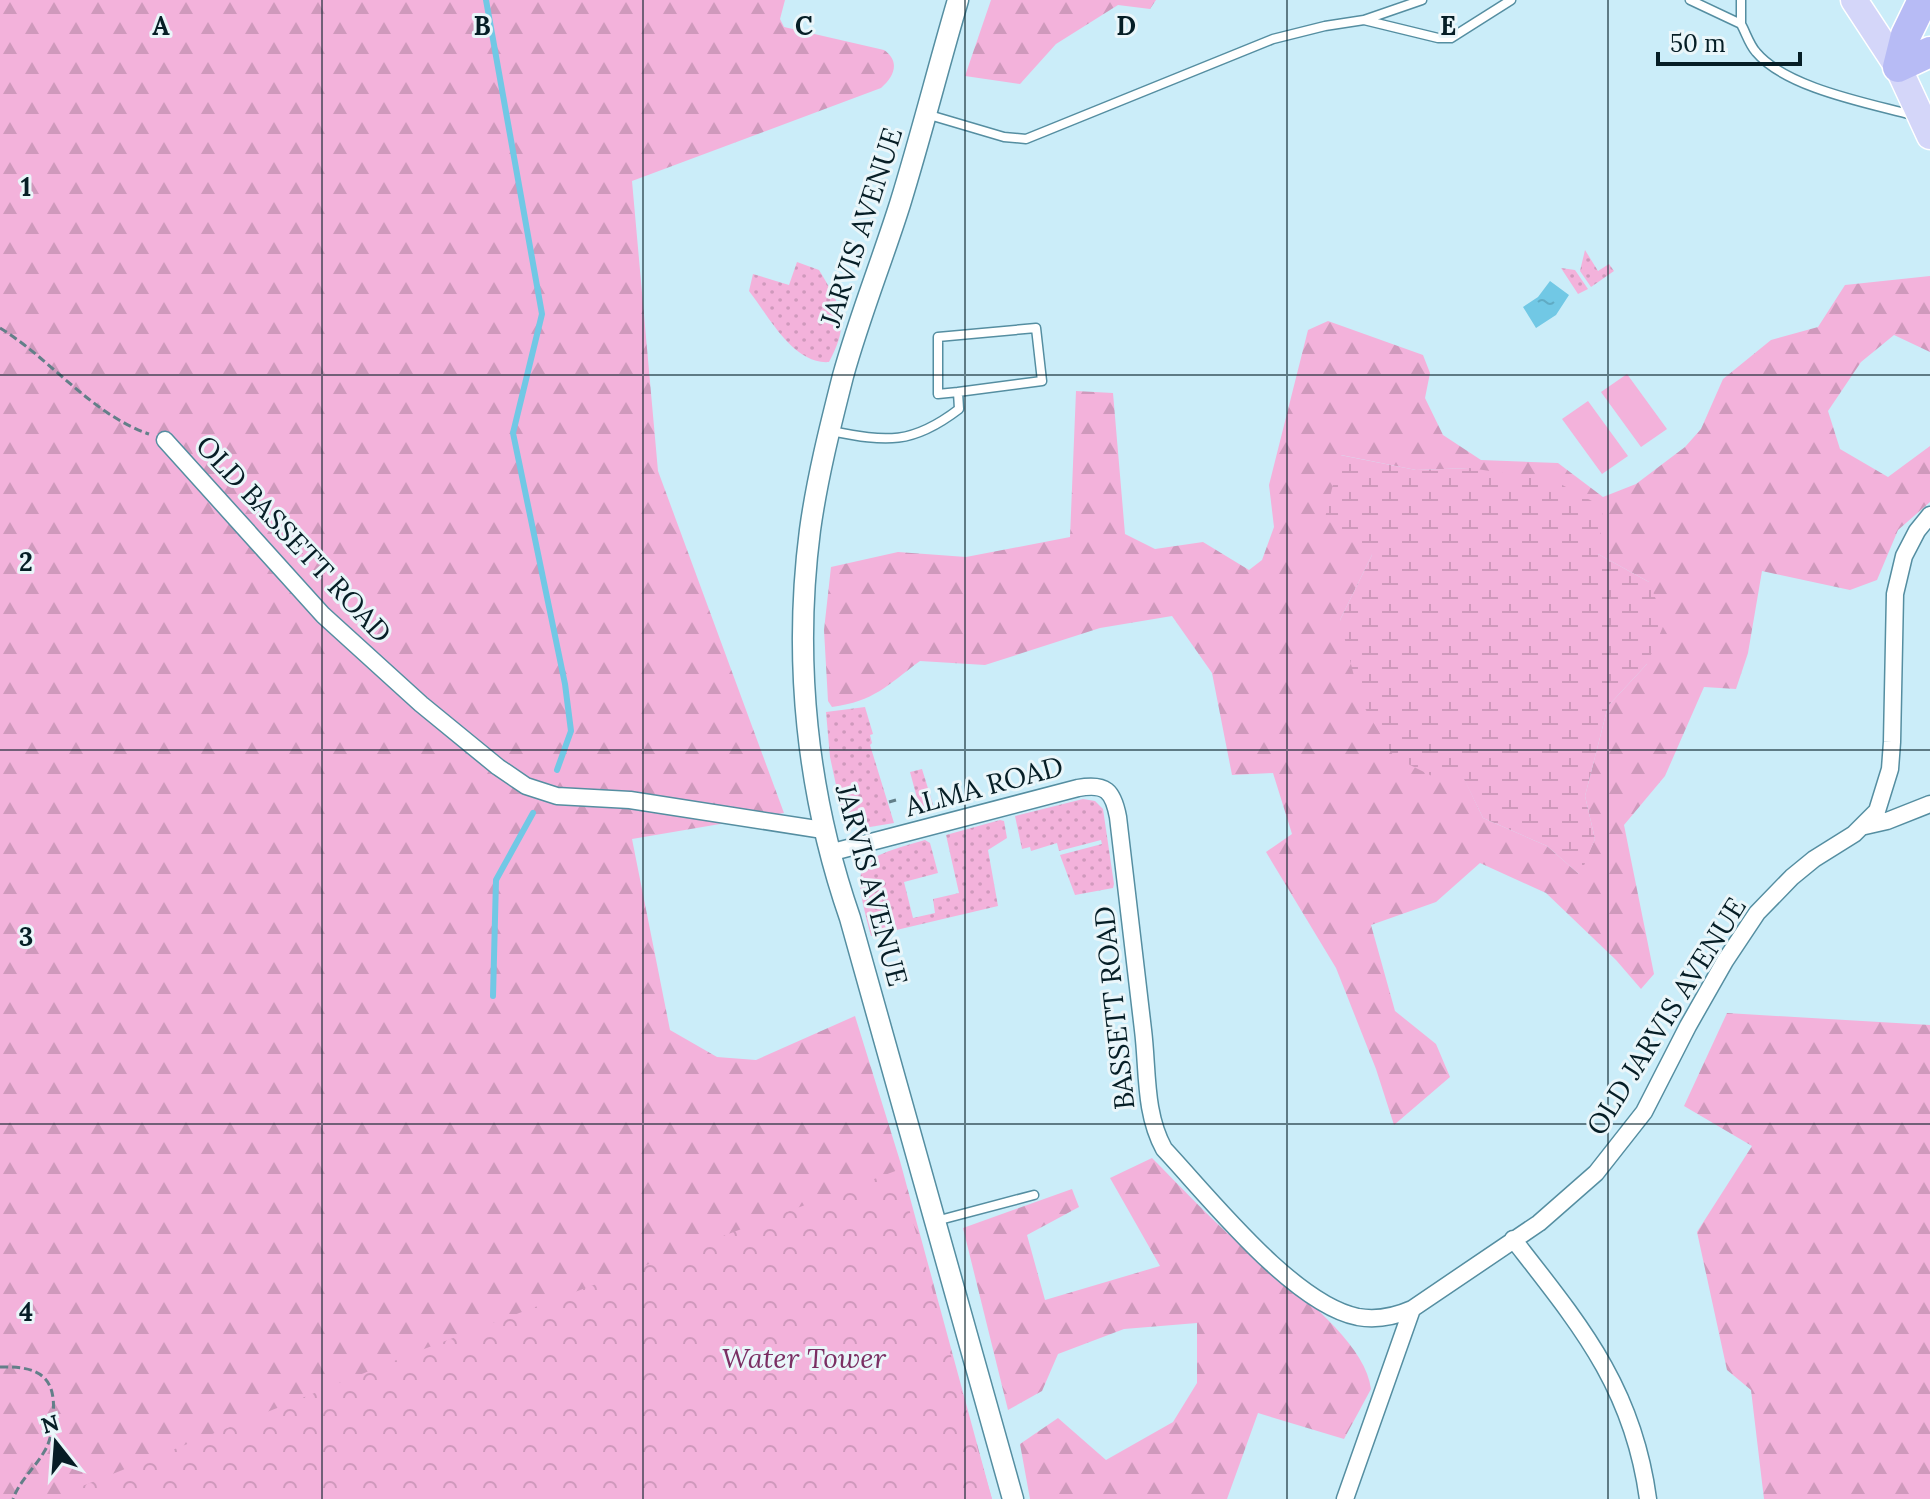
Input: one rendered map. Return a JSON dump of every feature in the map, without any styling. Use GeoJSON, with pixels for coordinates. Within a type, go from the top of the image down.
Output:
{"type":"FeatureCollection","features":[{"type":"Feature","properties":{"kind":"highway"},"geometry":{"type":"LineString","coordinates":[[1898,67],[1906,35],[1923,0]]}},
{"type":"Feature","properties":{"kind":"highway"},"geometry":{"type":"LineString","coordinates":[[1898,67],[1930,52]]}},
{"type":"Feature","properties":{"kind":"main road"},"geometry":{"type":"LineString","coordinates":[[1854,0],[1898,67],[1926,127]]}},
{"type":"Feature","properties":{"kind":"street","name":"JARVIS AVENUE"},"geometry":{"type":"LineString","coordinates":[[958,0],[900,203],[843,376],[810,528],[803,611],[806,717],[829,853],[1013,1499]]}},
{"type":"Feature","properties":{"kind":"street","name":"OLD BASSETT ROAD"},"geometry":{"type":"LineString","coordinates":[[165,440],[323,615],[421,704],[526,786],[557,796],[630,800],[823,830]]}},
{"type":"Feature","properties":{"kind":"street","name":"OLD JARVIS AVENUE"},"geometry":{"type":"LineString","coordinates":[[1412,1309],[1539,1223],[1583,1186],[1629,1134],[1655,1094],[1688,1026],[1757,913],[1772,895],[1814,859],[1865,826],[1877,811],[1890,769],[1894,607],[1899,571],[1912,540],[1930,515]]}},
{"type":"Feature","properties":{"kind":"street","name":"ALMA ROAD"},"geometry":{"type":"LineString","coordinates":[[829,853],[1078,788],[1096,786],[1105,790]]}},
{"type":"Feature","properties":{"kind":"street","name":"BASSETT ROAD"},"geometry":{"type":"LineString","coordinates":[[1105,790],[1115,803],[1120,837],[1150,1112],[1153,1129],[1164,1149],[1252,1242],[1316,1297],[1342,1312],[1369,1318],[1394,1316],[1412,1309]]}},
{"type":"Feature","properties":{"kind":"street"},"geometry":{"type":"LineString","coordinates":[[1865,826],[1930,804]]}},
{"type":"Feature","properties":{"kind":"street"},"geometry":{"type":"LineString","coordinates":[[1513,1239],[1581,1328],[1609,1373],[1638,1446],[1648,1499]]}},
{"type":"Feature","properties":{"kind":"street"},"geometry":{"type":"LineString","coordinates":[[1345,1499],[1412,1309]]}},
{"type":"Feature","properties":{"kind":"lane"},"geometry":{"type":"LineString","coordinates":[[926,113],[1004,137],[1026,139],[1273,39],[1364,20],[1422,0]]}},
{"type":"Feature","properties":{"kind":"lane"},"geometry":{"type":"LineString","coordinates":[[1364,20],[1438,38],[1451,38],[1511,0]]}},
{"type":"Feature","properties":{"kind":"lane"},"geometry":{"type":"LineString","coordinates":[[1690,0],[1741,24]]}},
{"type":"Feature","properties":{"kind":"lane"},"geometry":{"type":"LineString","coordinates":[[1741,0],[1741,24],[1753,49],[1764,61],[1824,91],[1926,127]]}},
{"type":"Feature","properties":{"kind":"lane"},"geometry":{"type":"LineString","coordinates":[[1036,328],[1042,381],[958,392],[938,394],[938,337],[1036,328]]}},
{"type":"Feature","properties":{"kind":"lane"},"geometry":{"type":"LineString","coordinates":[[831,431],[875,440],[919,434],[959,409],[958,392]]}},
{"type":"Feature","properties":{"kind":"lane"},"geometry":{"type":"LineString","coordinates":[[935,1221],[1034,1195]]}},
{"type":"Feature","properties":{"kind":"path"},"geometry":{"type":"LineString","coordinates":[[0,328],[130,427],[165,440]]}},
{"type":"Feature","properties":{"kind":"path"},"geometry":{"type":"LineString","coordinates":[[889,802],[896,800]]}},
{"type":"Feature","properties":{"kind":"path"},"geometry":{"type":"LineString","coordinates":[[0,1367],[23,1367],[43,1375],[55,1396],[51,1438],[43,1454],[18,1485],[13,1499]]}},
{"type":"Feature","properties":{"kind":"green space"},"geometry":{"type":"Polygon","coordinates":[[[0,0],[785,0],[780,19],[784,27],[884,50],[889,54],[894,69],[881,88],[632,181],[658,471],[784,813],[632,839],[670,1030],[717,1057],[756,1060],[855,1016],[900,1161],[992,1499],[0,1499],[0,0]]]}},
{"type":"Feature","properties":{"kind":"green space"},"geometry":{"type":"Polygon","coordinates":[[[991,0],[1156,0],[1150,9],[1118,5],[1056,44],[1020,84],[965,76],[991,0]]]}},
{"type":"Feature","properties":{"kind":"green space"},"geometry":{"type":"Polygon","coordinates":[[[1585,250],[1598,271],[1609,264],[1614,271],[1591,287],[1580,271],[1585,250]]]}},
{"type":"Feature","properties":{"kind":"green space"},"geometry":{"type":"Polygon","coordinates":[[[797,262],[819,270],[838,305],[840,336],[829,362],[804,356],[793,347],[749,291],[753,274],[789,285],[797,262]]]}},
{"type":"Feature","properties":{"kind":"green space"},"geometry":{"type":"Polygon","coordinates":[[[1561,268],[1575,270],[1588,289],[1578,294],[1561,268]]]}},
{"type":"Feature","properties":{"kind":"green space"},"geometry":{"type":"Polygon","coordinates":[[[1930,276],[1930,352],[1894,335],[1861,362],[1828,411],[1840,449],[1888,477],[1930,446],[1930,502],[1898,530],[1877,580],[1850,590],[1762,571],[1748,653],[1736,689],[1704,687],[1665,776],[1624,825],[1654,974],[1641,989],[1616,960],[1546,893],[1480,863],[1436,902],[1371,925],[1395,1011],[1436,1044],[1450,1077],[1394,1125],[1376,1069],[1336,968],[1266,852],[1292,834],[1273,773],[1232,775],[1212,673],[1172,616],[1100,628],[985,665],[920,661],[889,685],[859,701],[832,707],[828,701],[824,630],[831,567],[898,552],[966,557],[1070,537],[1076,391],[1113,393],[1125,534],[1155,549],[1203,542],[1249,570],[1262,560],[1274,527],[1269,485],[1308,330],[1328,321],[1423,355],[1430,373],[1425,398],[1443,435],[1481,460],[1558,463],[1603,497],[1636,484],[1685,447],[1701,429],[1723,379],[1771,340],[1818,327],[1845,285],[1930,276]],[[1341,455],[1372,555],[1340,620],[1463,776],[1483,818],[1547,846],[1579,874],[1595,839],[1585,796],[1608,706],[1647,664],[1649,582],[1598,554],[1470,468],[1416,470],[1341,455]]]}},
{"type":"Feature","properties":{"kind":"green space"},"geometry":{"type":"Polygon","coordinates":[[[1627,374],[1667,429],[1641,447],[1601,392],[1627,374]]]}},
{"type":"Feature","properties":{"kind":"green space"},"geometry":{"type":"Polygon","coordinates":[[[1588,401],[1628,456],[1602,474],[1562,419],[1588,401]]]}},
{"type":"Feature","properties":{"kind":"green space"},"geometry":{"type":"Polygon","coordinates":[[[1340,455],[1416,470],[1470,468],[1555,481],[1603,507],[1598,554],[1649,582],[1665,622],[1647,664],[1608,706],[1585,796],[1595,839],[1580,875],[1547,846],[1483,818],[1463,777],[1442,781],[1394,757],[1360,700],[1340,620],[1372,555],[1325,518],[1340,455]]]}},
{"type":"Feature","properties":{"kind":"green space"},"geometry":{"type":"Polygon","coordinates":[[[865,707],[873,734],[870,735],[870,745],[894,823],[864,828],[842,813],[830,757],[826,712],[865,707]]]}},
{"type":"Feature","properties":{"kind":"green space"},"geometry":{"type":"Polygon","coordinates":[[[922,769],[935,811],[926,815],[920,809],[910,772],[922,769]]]}},
{"type":"Feature","properties":{"kind":"green space"},"geometry":{"type":"Polygon","coordinates":[[[1083,799],[1095,801],[1103,809],[1114,884],[1113,888],[1075,895],[1060,855],[1102,844],[1101,840],[1059,851],[1057,843],[1031,851],[1030,847],[1022,849],[1015,816],[1083,799]]]}},
{"type":"Feature","properties":{"kind":"green space"},"geometry":{"type":"Polygon","coordinates":[[[1004,821],[1007,838],[988,850],[998,906],[871,936],[860,879],[863,868],[870,860],[925,840],[930,843],[938,873],[904,882],[913,918],[935,913],[933,899],[959,893],[946,835],[1004,821]]]}},
{"type":"Feature","properties":{"kind":"green space"},"geometry":{"type":"Polygon","coordinates":[[[1727,1013],[1930,1025],[1930,1499],[1764,1499],[1751,1390],[1727,1370],[1697,1232],[1752,1146],[1684,1106],[1727,1013]]]}},
{"type":"Feature","properties":{"kind":"green space"},"geometry":{"type":"Polygon","coordinates":[[[1152,1158],[1225,1231],[1336,1328],[1353,1348],[1365,1369],[1371,1389],[1344,1439],[1258,1413],[1227,1499],[1030,1499],[1020,1444],[1058,1418],[1106,1460],[1173,1422],[1197,1383],[1197,1323],[1124,1329],[1058,1354],[1042,1391],[1008,1410],[963,1228],[1072,1189],[1079,1207],[1027,1235],[1045,1300],[1160,1266],[1110,1178],[1152,1158]]]}},
{"type":"Feature","properties":{"kind":"green space","name":"Water Tower"},"geometry":{"type":"Polygon","coordinates":[[[898,1170],[992,1499],[50,1499],[424,1349],[898,1170]]]}},
{"type":"Feature","properties":{"kind":"water"},"geometry":{"type":"Polygon","coordinates":[[[1550,281],[1569,295],[1556,315],[1536,328],[1523,307],[1538,297],[1550,281]]]}},
{"type":"Feature","properties":{"kind":"waterway"},"geometry":{"type":"LineString","coordinates":[[486,0],[542,314],[513,433],[565,684],[571,731],[557,770]]}},
{"type":"Feature","properties":{"kind":"waterway"},"geometry":{"type":"LineString","coordinates":[[493,996],[496,880],[533,813]]}}]}
